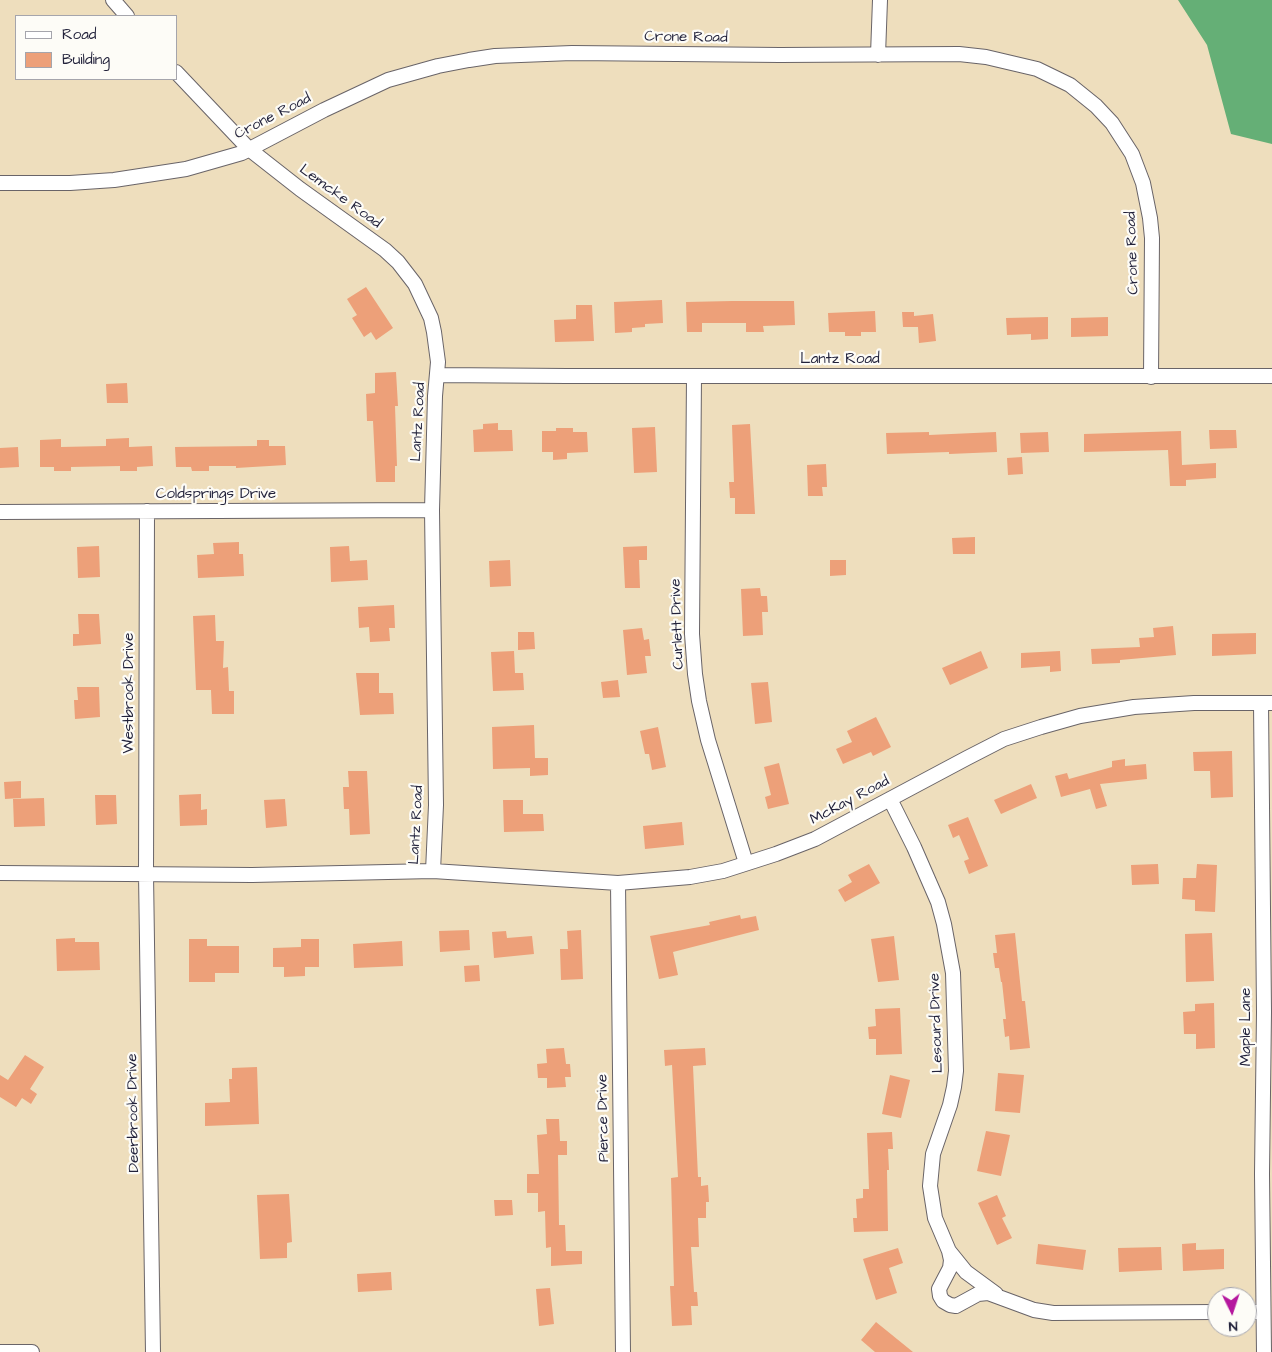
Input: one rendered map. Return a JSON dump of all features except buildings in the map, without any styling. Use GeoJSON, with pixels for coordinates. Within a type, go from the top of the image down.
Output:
{"type":"FeatureCollection","features":[{"type":"Feature","properties":{"kind":"street"},"geometry":{"type":"LineString","coordinates":[[114,0],[126,15]]}},
{"type":"Feature","properties":{"kind":"street"},"geometry":{"type":"LineString","coordinates":[[878,55],[880,0]]}},
{"type":"Feature","properties":{"kind":"street","name":"Crone Road"},"geometry":{"type":"LineString","coordinates":[[0,183],[70,183],[137,178],[186,169],[242,153],[388,80],[438,66],[495,56],[572,53],[959,54],[986,57],[1030,67],[1052,75],[1070,85],[1090,100],[1112,124],[1132,154],[1143,183],[1152,238],[1151,376]]}},
{"type":"Feature","properties":{"kind":"street","name":"Lemcke Road"},"geometry":{"type":"LineString","coordinates":[[178,74],[248,149],[385,250],[398,262],[415,284],[431,318],[436,347],[437,375]]}},
{"type":"Feature","properties":{"kind":"street","name":"Lantz Road"},"geometry":{"type":"LineString","coordinates":[[0,873],[252,875],[433,871],[436,805],[432,510],[437,375],[1272,376]]}},
{"type":"Feature","properties":{"kind":"street","name":"Curlett Drive"},"geometry":{"type":"LineString","coordinates":[[694,376],[692,634],[695,674],[708,740],[746,863]]}},
{"type":"Feature","properties":{"kind":"street","name":"Coldsprings Drive"},"geometry":{"type":"LineString","coordinates":[[0,512],[432,510]]}},
{"type":"Feature","properties":{"kind":"street","name":"Westbrook Drive"},"geometry":{"type":"LineString","coordinates":[[146,874],[147,511]]}},
{"type":"Feature","properties":{"kind":"street","name":"McKay Road"},"geometry":{"type":"LineString","coordinates":[[433,871],[618,883],[690,877],[723,871],[815,839],[1004,739],[1080,716],[1142,707],[1266,703]]}},
{"type":"Feature","properties":{"kind":"street","name":"Maple Lane"},"geometry":{"type":"LineString","coordinates":[[1264,1352],[1262,1174],[1266,703]]}},
{"type":"Feature","properties":{"kind":"street","name":"Lesourd Drive"},"geometry":{"type":"LineString","coordinates":[[890,800],[938,902],[951,958],[955,1013],[956,1071],[950,1105],[933,1154],[930,1186],[935,1218],[951,1260],[950,1268],[939,1289],[943,1301],[956,1306],[978,1294],[988,1293],[1034,1310],[1053,1313],[1207,1312]]}},
{"type":"Feature","properties":{"kind":"street","name":"Deerbrook Drive"},"geometry":{"type":"LineString","coordinates":[[146,874],[154,1352]]}},
{"type":"Feature","properties":{"kind":"street","name":"Pierce Drive"},"geometry":{"type":"LineString","coordinates":[[618,883],[623,1352]]}},
{"type":"Feature","properties":{"kind":"street","name":"Lesourd Drive"},"geometry":{"type":"LineString","coordinates":[[949,1251],[966,1272],[997,1296]]}},
{"type":"Feature","properties":{"kind":"street"},"geometry":{"type":"LineString","coordinates":[[1257,1312],[1263,1312]]}},
{"type":"Feature","properties":{"kind":"street"},"geometry":{"type":"LineString","coordinates":[[0,1352],[32,1352]]}},
{"type":"Feature","properties":{"kind":"green space"},"geometry":{"type":"Polygon","coordinates":[[[1178,0],[1272,0],[1272,144],[1231,134],[1207,45],[1178,0]]]}}]}
